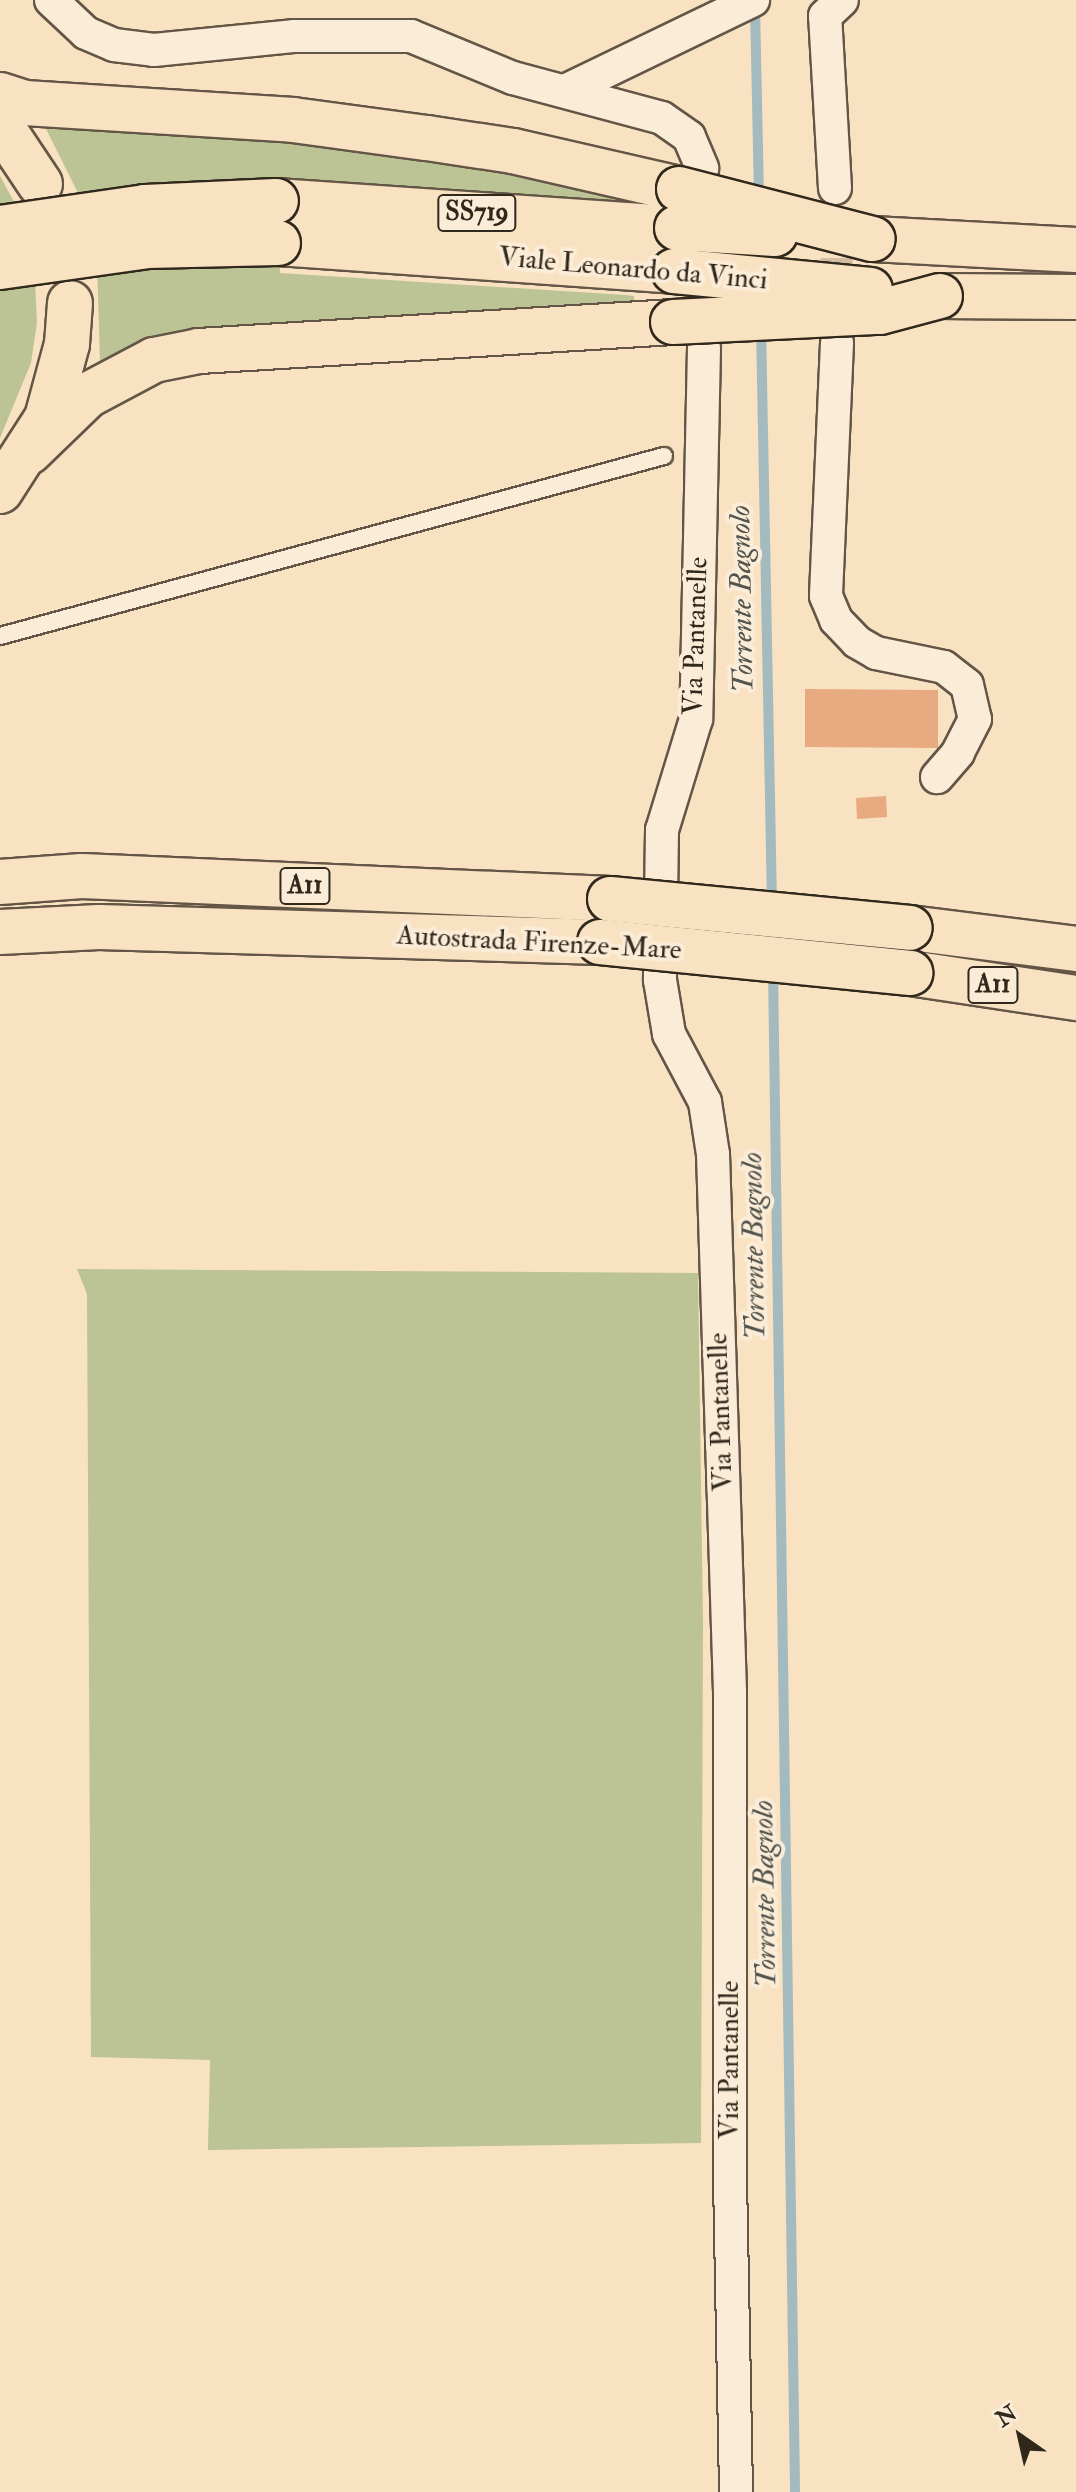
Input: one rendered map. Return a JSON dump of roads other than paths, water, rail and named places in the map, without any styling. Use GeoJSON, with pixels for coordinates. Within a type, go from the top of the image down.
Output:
{"type":"FeatureCollection","features":[{"type":"Feature","properties":{"kind":"main road"},"geometry":{"type":"LineString","coordinates":[[0,95],[25,103],[293,120],[427,138],[513,151],[873,239],[1076,250]]}},
{"type":"Feature","properties":{"kind":"main road"},"geometry":{"type":"LineString","coordinates":[[0,124],[40,184]]}},
{"type":"Feature","properties":{"kind":"main road","name":"Viale Leonardo da Vinci"},"geometry":{"type":"LineString","coordinates":[[0,267],[147,246],[277,222],[686,195]]}},
{"type":"Feature","properties":{"kind":"main road","name":"Viale Leonardo da Vinci"},"geometry":{"type":"LineString","coordinates":[[0,228],[145,207],[674,271],[940,296],[1076,297]]}},
{"type":"Feature","properties":{"kind":"main road"},"geometry":{"type":"LineString","coordinates":[[0,491],[29,452],[88,395],[154,360],[199,351],[689,335],[880,312],[940,296]]}},
{"type":"Feature","properties":{"kind":"main road"},"geometry":{"type":"LineString","coordinates":[[29,452],[59,382],[70,303]]}},
{"type":"Feature","properties":{"kind":"main road","name":"Autostrada Firenze-Mare"},"geometry":{"type":"LineString","coordinates":[[0,882],[82,876],[610,899],[910,928],[1076,949]]}},
{"type":"Feature","properties":{"kind":"main road","name":"Autostrada Firenze-Mare"},"geometry":{"type":"LineString","coordinates":[[0,932],[99,927],[600,942],[910,973],[1076,998]]}},
{"type":"Feature","properties":{"kind":"street"},"geometry":{"type":"LineString","coordinates":[[51,0],[86,33],[114,45],[154,50],[384,33],[411,36],[460,61],[677,126],[689,137],[686,195]]}},
{"type":"Feature","properties":{"kind":"street"},"geometry":{"type":"LineString","coordinates":[[565,91],[753,0]]}},
{"type":"Feature","properties":{"kind":"street"},"geometry":{"type":"LineString","coordinates":[[835,188],[825,16],[842,0]]}},
{"type":"Feature","properties":{"kind":"street","name":"Via Pantanelle"},"geometry":{"type":"LineString","coordinates":[[689,335],[696,719],[662,830],[660,980],[669,1034],[705,1102],[713,1154],[730,1692],[736,2492]]}},
{"type":"Feature","properties":{"kind":"street"},"geometry":{"type":"LineString","coordinates":[[837,343],[826,596],[836,620],[857,642],[890,657],[944,667],[967,685],[973,698],[972,728],[937,777]]}},
{"type":"Feature","properties":{"kind":"lane"},"geometry":{"type":"LineString","coordinates":[[0,636],[664,456]]}},
{"type":"Feature","properties":{"kind":"waterway","name":"Torrente Bagnolo"},"geometry":{"type":"LineString","coordinates":[[755,6],[759,198]]}},
{"type":"Feature","properties":{"kind":"waterway","name":"Torrente Bagnolo"},"geometry":{"type":"LineString","coordinates":[[761,326],[772,906]]}},
{"type":"Feature","properties":{"kind":"waterway","name":"Torrente Bagnolo"},"geometry":{"type":"LineString","coordinates":[[773,970],[795,2492]]}},
{"type":"Feature","properties":{"kind":"tunnel"},"geometry":{"type":"LineString","coordinates":[[836,210],[837,308]]}}]}
